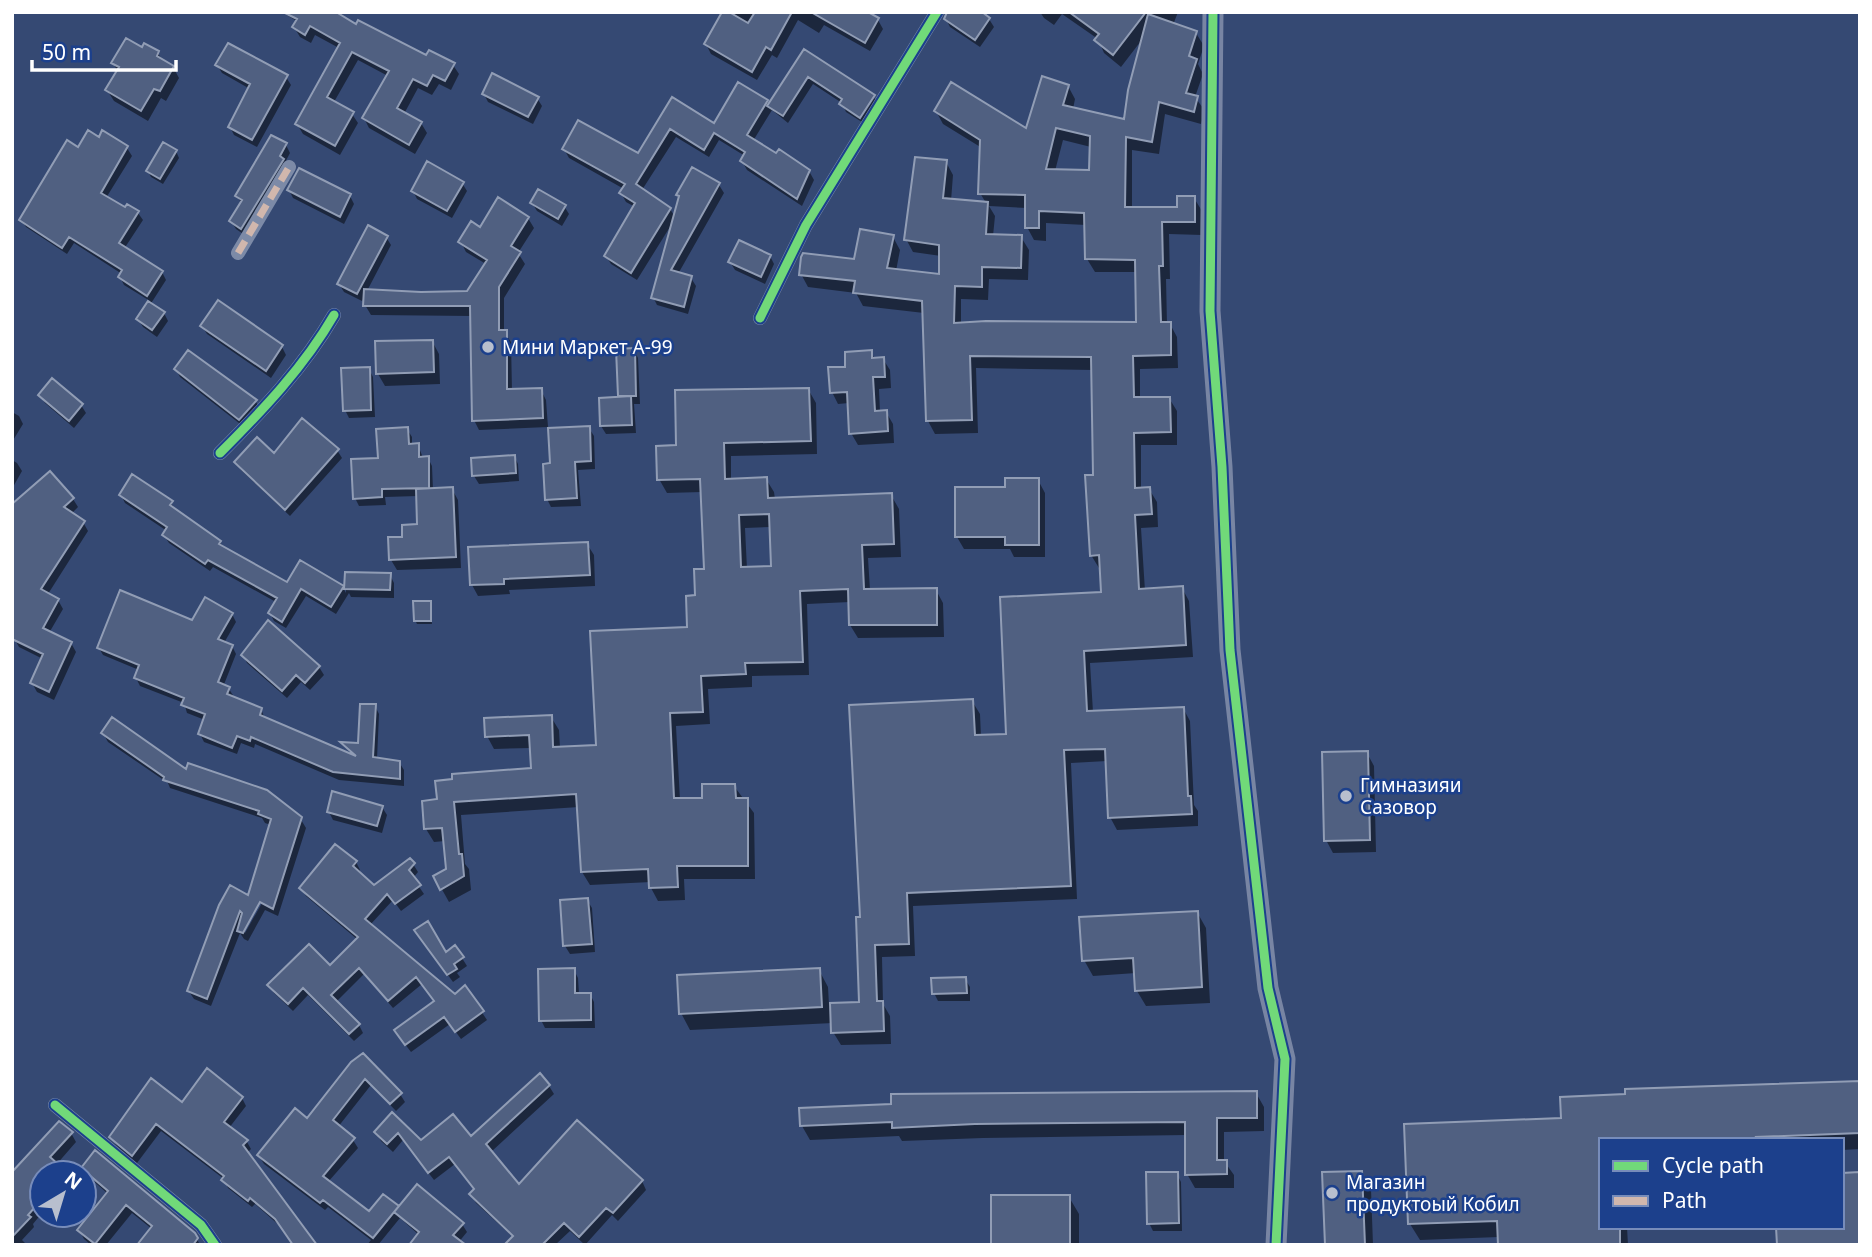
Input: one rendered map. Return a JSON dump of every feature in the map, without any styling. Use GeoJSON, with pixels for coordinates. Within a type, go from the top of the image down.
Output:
{"type":"FeatureCollection","features":[{"type":"Feature","properties":{"kind":"street"},"geometry":{"type":"LineString","coordinates":[[760,318],[806,225],[937,12]]}},
{"type":"Feature","properties":{"kind":"street"},"geometry":{"type":"LineString","coordinates":[[1213,12],[1210,311],[1222,467],[1230,650],[1268,988],[1285,1059],[1276,1245]]}},
{"type":"Feature","properties":{"kind":"street"},"geometry":{"type":"LineString","coordinates":[[238,253],[289,167]]}},
{"type":"Feature","properties":{"kind":"street"},"geometry":{"type":"LineString","coordinates":[[220,453],[296,370],[334,315]]}},
{"type":"Feature","properties":{"kind":"street"},"geometry":{"type":"LineString","coordinates":[[55,1105],[201,1225],[215,1245]]}},
{"type":"Feature","properties":{"kind":"building"},"geometry":{"type":"Polygon","coordinates":[[[283,12],[336,12],[356,24],[358,20],[426,55],[429,50],[455,63],[445,81],[433,75],[427,86],[413,79],[397,108],[422,122],[409,145],[362,118],[389,71],[352,52],[327,97],[354,112],[335,146],[295,124],[340,43],[310,26],[305,35],[292,27],[297,19],[283,12]]]}},
{"type":"Feature","properties":{"kind":"building"},"geometry":{"type":"Polygon","coordinates":[[[722,12],[729,12],[748,23],[755,12],[792,12],[771,50],[766,47],[752,72],[704,44],[722,12]]]}},
{"type":"Feature","properties":{"kind":"building"},"geometry":{"type":"Polygon","coordinates":[[[811,12],[868,12],[879,18],[865,43],[811,12]]]}},
{"type":"Feature","properties":{"kind":"building"},"geometry":{"type":"Polygon","coordinates":[[[947,12],[982,12],[990,18],[975,40],[944,19],[947,12]]]}},
{"type":"Feature","properties":{"kind":"building"},"geometry":{"type":"Polygon","coordinates":[[[1069,12],[1146,12],[1113,55],[1094,40],[1099,34],[1069,12]]]}},
{"type":"Feature","properties":{"kind":"building"},"geometry":{"type":"Polygon","coordinates":[[[1148,14],[1197,31],[1189,56],[1197,59],[1186,93],[1198,96],[1194,112],[1159,102],[1152,142],[1126,137],[1125,207],[1177,207],[1177,196],[1195,196],[1195,222],[1162,222],[1163,266],[1159,266],[1161,322],[1171,322],[1171,355],[1133,356],[1134,397],[1170,397],[1171,432],[1134,433],[1135,488],[1150,487],[1152,514],[1135,515],[1139,589],[1183,586],[1186,645],[1084,651],[1087,711],[1184,707],[1188,796],[1191,796],[1192,814],[1108,818],[1105,749],[1064,750],[1071,886],[907,893],[909,944],[875,945],[877,1001],[883,1001],[884,1031],[831,1033],[830,1003],[859,1002],[856,917],[860,917],[849,705],[973,699],[975,735],[1006,734],[1000,597],[1101,592],[1099,555],[1090,556],[1085,475],[1093,475],[1091,357],[970,356],[972,420],[926,421],[922,301],[853,293],[855,281],[799,275],[801,257],[803,253],[854,259],[860,229],[894,235],[887,268],[939,274],[939,245],[904,240],[915,157],[947,160],[943,198],[988,202],[986,234],[1022,235],[1021,268],[982,267],[982,287],[955,286],[954,323],[1136,322],[1135,260],[1085,259],[1084,213],[1039,211],[1039,228],[1025,228],[1025,195],[978,194],[980,140],[934,111],[951,82],[1026,128],[1042,76],[1069,85],[1063,105],[1124,119],[1128,90],[1148,14]],[[1056,128],[1046,169],[1089,170],[1090,136],[1056,128]]]}},
{"type":"Feature","properties":{"kind":"building"},"geometry":{"type":"Polygon","coordinates":[[[126,38],[142,47],[144,43],[159,51],[157,56],[174,66],[160,91],[154,89],[141,111],[105,90],[119,67],[111,63],[126,38]]]}},
{"type":"Feature","properties":{"kind":"building"},"geometry":{"type":"Polygon","coordinates":[[[228,43],[288,75],[252,140],[228,127],[250,84],[215,65],[228,43]]]}},
{"type":"Feature","properties":{"kind":"building"},"geometry":{"type":"Polygon","coordinates":[[[804,49],[875,95],[860,118],[839,104],[842,99],[808,77],[783,116],[767,106],[804,49]]]}},
{"type":"Feature","properties":{"kind":"building"},"geometry":{"type":"Polygon","coordinates":[[[492,73],[539,97],[528,117],[482,94],[492,73]]]}},
{"type":"Feature","properties":{"kind":"building"},"geometry":{"type":"Polygon","coordinates":[[[738,82],[768,100],[747,135],[776,153],[779,149],[810,170],[797,199],[740,161],[745,152],[714,133],[704,150],[670,129],[636,184],[671,208],[631,273],[604,256],[635,203],[619,193],[625,184],[562,149],[578,120],[638,153],[672,97],[714,123],[738,82]]]}},
{"type":"Feature","properties":{"kind":"building"},"geometry":{"type":"Polygon","coordinates":[[[88,130],[99,137],[102,130],[128,146],[101,193],[125,207],[127,204],[139,211],[119,243],[163,271],[147,296],[118,277],[122,270],[69,237],[62,248],[19,220],[67,140],[78,147],[88,130]]]}},
{"type":"Feature","properties":{"kind":"building"},"geometry":{"type":"Polygon","coordinates":[[[271,135],[287,143],[280,156],[284,159],[241,229],[229,221],[242,200],[235,196],[271,135]]]}},
{"type":"Feature","properties":{"kind":"building"},"geometry":{"type":"Polygon","coordinates":[[[163,142],[177,150],[160,179],[146,171],[163,142]]]}},
{"type":"Feature","properties":{"kind":"building"},"geometry":{"type":"Polygon","coordinates":[[[427,161],[464,182],[447,211],[411,191],[427,161]]]}},
{"type":"Feature","properties":{"kind":"building"},"geometry":{"type":"Polygon","coordinates":[[[692,167],[720,183],[671,270],[692,276],[684,307],[651,298],[679,196],[676,195],[692,167]]]}},
{"type":"Feature","properties":{"kind":"building"},"geometry":{"type":"Polygon","coordinates":[[[299,168],[351,194],[340,217],[287,190],[299,168]]]}},
{"type":"Feature","properties":{"kind":"building"},"geometry":{"type":"Polygon","coordinates":[[[538,189],[566,205],[558,219],[530,203],[538,189]]]}},
{"type":"Feature","properties":{"kind":"building"},"geometry":{"type":"Polygon","coordinates":[[[498,197],[529,217],[511,246],[521,252],[499,287],[499,330],[507,330],[507,389],[542,388],[543,418],[472,421],[470,306],[363,306],[364,289],[467,291],[487,260],[458,242],[471,221],[480,227],[498,197]]]}},
{"type":"Feature","properties":{"kind":"building"},"geometry":{"type":"Polygon","coordinates":[[[368,225],[388,236],[357,294],[337,284],[368,225]]]}},
{"type":"Feature","properties":{"kind":"building"},"geometry":{"type":"Polygon","coordinates":[[[739,240],[771,255],[761,277],[728,262],[739,240]]]}},
{"type":"Feature","properties":{"kind":"building"},"geometry":{"type":"Polygon","coordinates":[[[218,300],[283,345],[266,371],[200,326],[218,300]]]}},
{"type":"Feature","properties":{"kind":"building"},"geometry":{"type":"Polygon","coordinates":[[[148,301],[165,312],[152,330],[136,319],[148,301]]]}},
{"type":"Feature","properties":{"kind":"building"},"geometry":{"type":"Polygon","coordinates":[[[433,340],[434,372],[376,374],[375,341],[433,340]]]}},
{"type":"Feature","properties":{"kind":"building"},"geometry":{"type":"Polygon","coordinates":[[[635,348],[636,396],[618,396],[616,349],[635,348]]]}},
{"type":"Feature","properties":{"kind":"building"},"geometry":{"type":"Polygon","coordinates":[[[188,350],[257,400],[239,420],[174,369],[188,350]]]}},
{"type":"Feature","properties":{"kind":"building"},"geometry":{"type":"Polygon","coordinates":[[[872,350],[872,358],[884,357],[885,377],[873,377],[875,411],[887,410],[888,431],[849,434],[847,392],[830,393],[828,367],[845,367],[845,352],[872,350]]]}},
{"type":"Feature","properties":{"kind":"building"},"geometry":{"type":"Polygon","coordinates":[[[370,367],[371,410],[343,411],[341,368],[370,367]]]}},
{"type":"Feature","properties":{"kind":"building"},"geometry":{"type":"Polygon","coordinates":[[[52,378],[83,404],[69,421],[38,395],[52,378]]]}},
{"type":"Feature","properties":{"kind":"building"},"geometry":{"type":"Polygon","coordinates":[[[809,388],[811,441],[724,443],[725,479],[767,477],[768,498],[892,493],[894,544],[862,545],[864,589],[937,588],[937,625],[849,625],[848,589],[800,591],[803,662],[745,663],[746,674],[701,676],[703,712],[670,713],[674,798],[702,798],[702,784],[735,784],[736,798],[748,798],[748,866],[677,866],[678,887],[649,888],[648,869],[581,872],[576,794],[454,802],[464,876],[440,890],[433,876],[446,869],[442,828],[424,829],[422,801],[437,799],[435,781],[452,779],[452,774],[531,768],[529,735],[485,737],[484,718],[552,715],[553,747],[596,745],[590,631],[687,627],[686,596],[695,595],[694,569],[704,569],[700,479],[657,480],[656,446],[676,445],[675,390],[809,388]],[[769,514],[739,515],[741,567],[771,566],[769,514]]]}},
{"type":"Feature","properties":{"kind":"building"},"geometry":{"type":"Polygon","coordinates":[[[631,396],[632,425],[600,426],[599,398],[631,396]]]}},
{"type":"Feature","properties":{"kind":"building"},"geometry":{"type":"Polygon","coordinates":[[[302,418],[339,449],[285,510],[234,462],[257,437],[274,453],[302,418]]]}},
{"type":"Feature","properties":{"kind":"building"},"geometry":{"type":"Polygon","coordinates":[[[590,426],[591,461],[575,462],[577,498],[545,500],[543,464],[550,463],[548,428],[590,426]]]}},
{"type":"Feature","properties":{"kind":"building"},"geometry":{"type":"Polygon","coordinates":[[[408,427],[409,444],[419,443],[419,457],[429,456],[429,488],[382,489],[382,497],[353,499],[351,459],[378,458],[376,429],[408,427]]]}},
{"type":"Feature","properties":{"kind":"building"},"geometry":{"type":"Polygon","coordinates":[[[515,455],[516,473],[472,476],[471,458],[515,455]]]}},
{"type":"Feature","properties":{"kind":"building"},"geometry":{"type":"Polygon","coordinates":[[[50,471],[74,498],[64,507],[85,521],[41,589],[59,599],[43,628],[72,642],[49,692],[30,683],[43,654],[12,639],[12,504],[50,471]]]}},
{"type":"Feature","properties":{"kind":"building"},"geometry":{"type":"Polygon","coordinates":[[[132,474],[173,501],[170,505],[221,541],[219,544],[287,582],[300,560],[344,586],[331,607],[301,589],[282,622],[268,613],[277,598],[208,560],[205,564],[162,535],[167,527],[119,495],[132,474]]]}},
{"type":"Feature","properties":{"kind":"building"},"geometry":{"type":"Polygon","coordinates":[[[1005,478],[1039,478],[1039,545],[1005,545],[1005,537],[955,537],[955,487],[1005,487],[1005,478]]]}},
{"type":"Feature","properties":{"kind":"building"},"geometry":{"type":"Polygon","coordinates":[[[453,487],[456,557],[389,560],[388,537],[402,537],[402,525],[417,524],[416,489],[453,487]]]}},
{"type":"Feature","properties":{"kind":"building"},"geometry":{"type":"Polygon","coordinates":[[[588,542],[590,575],[504,579],[504,584],[470,585],[468,547],[588,542]]]}},
{"type":"Feature","properties":{"kind":"building"},"geometry":{"type":"Polygon","coordinates":[[[345,572],[391,573],[390,590],[344,589],[345,572]]]}},
{"type":"Feature","properties":{"kind":"building"},"geometry":{"type":"Polygon","coordinates":[[[120,590],[192,620],[205,597],[233,613],[218,639],[233,645],[218,682],[230,687],[227,694],[262,708],[260,715],[356,756],[340,742],[358,743],[360,704],[376,704],[373,757],[400,761],[400,779],[333,772],[251,737],[250,741],[237,736],[232,748],[198,734],[205,714],[181,705],[184,698],[134,678],[139,665],[97,648],[120,590]]]}},
{"type":"Feature","properties":{"kind":"building"},"geometry":{"type":"Polygon","coordinates":[[[413,601],[431,601],[431,621],[414,621],[413,601]]]}},
{"type":"Feature","properties":{"kind":"building"},"geometry":{"type":"Polygon","coordinates":[[[268,620],[320,666],[305,683],[296,675],[282,691],[241,655],[268,620]]]}},
{"type":"Feature","properties":{"kind":"building"},"geometry":{"type":"Polygon","coordinates":[[[112,717],[186,769],[188,763],[267,790],[302,817],[273,909],[260,902],[243,933],[237,931],[242,913],[240,911],[207,999],[187,991],[219,905],[230,885],[248,895],[271,819],[258,814],[259,811],[163,780],[164,777],[101,733],[112,717]]]}},
{"type":"Feature","properties":{"kind":"building","name":"Гимназияи Сазовор"},"geometry":{"type":"Polygon","coordinates":[[[1368,751],[1370,840],[1324,841],[1322,752],[1368,751]]]}},
{"type":"Feature","properties":{"kind":"building"},"geometry":{"type":"Polygon","coordinates":[[[332,791],[383,806],[377,826],[327,812],[332,791]]]}},
{"type":"Feature","properties":{"kind":"building"},"geometry":{"type":"Polygon","coordinates":[[[335,844],[357,861],[353,866],[374,885],[410,858],[415,863],[409,870],[421,885],[395,904],[387,894],[365,919],[455,994],[465,985],[484,1011],[455,1032],[444,1017],[405,1045],[394,1030],[434,1001],[416,977],[388,1001],[359,968],[331,995],[360,1024],[349,1034],[303,988],[288,1004],[267,985],[309,944],[330,965],[358,937],[299,888],[335,844]]]}},
{"type":"Feature","properties":{"kind":"building"},"geometry":{"type":"Polygon","coordinates":[[[588,898],[592,944],[563,946],[560,900],[588,898]]]}},
{"type":"Feature","properties":{"kind":"building"},"geometry":{"type":"Polygon","coordinates":[[[1198,911],[1202,987],[1135,991],[1133,958],[1082,961],[1079,917],[1198,911]]]}},
{"type":"Feature","properties":{"kind":"building"},"geometry":{"type":"Polygon","coordinates":[[[428,921],[446,952],[455,945],[464,957],[454,964],[457,969],[447,975],[414,930],[428,921]]]}},
{"type":"Feature","properties":{"kind":"building"},"geometry":{"type":"Polygon","coordinates":[[[575,968],[575,993],[591,993],[591,1020],[539,1021],[538,969],[575,968]]]}},
{"type":"Feature","properties":{"kind":"building"},"geometry":{"type":"Polygon","coordinates":[[[820,968],[822,1007],[679,1014],[677,975],[820,968]]]}},
{"type":"Feature","properties":{"kind":"building"},"geometry":{"type":"Polygon","coordinates":[[[966,977],[967,993],[932,994],[931,978],[966,977]]]}},
{"type":"Feature","properties":{"kind":"building"},"geometry":{"type":"Polygon","coordinates":[[[363,1053],[402,1093],[390,1104],[365,1079],[333,1120],[355,1138],[323,1176],[369,1211],[383,1194],[399,1206],[373,1238],[323,1200],[320,1203],[257,1155],[295,1108],[307,1118],[351,1062],[363,1053]]]}},
{"type":"Feature","properties":{"kind":"building"},"geometry":{"type":"Polygon","coordinates":[[[207,1068],[243,1097],[224,1122],[248,1140],[243,1145],[317,1245],[293,1245],[275,1219],[250,1198],[248,1201],[221,1180],[224,1176],[156,1124],[132,1156],[109,1137],[151,1078],[182,1102],[207,1068]]]}},
{"type":"Feature","properties":{"kind":"building"},"geometry":{"type":"Polygon","coordinates":[[[540,1073],[550,1085],[486,1144],[519,1184],[577,1120],[643,1180],[613,1213],[606,1208],[579,1237],[564,1223],[542,1245],[504,1245],[513,1236],[469,1194],[474,1189],[449,1157],[428,1173],[398,1133],[387,1144],[374,1132],[392,1112],[421,1140],[453,1114],[471,1136],[540,1073]]]}},
{"type":"Feature","properties":{"kind":"building"},"geometry":{"type":"Polygon","coordinates":[[[1860,1081],[1860,1133],[1756,1138],[1599,1138],[1599,1229],[1620,1229],[1620,1245],[1498,1245],[1497,1221],[1408,1224],[1404,1124],[1561,1118],[1560,1097],[1625,1094],[1625,1089],[1860,1081]]]}},
{"type":"Feature","properties":{"kind":"building"},"geometry":{"type":"Polygon","coordinates":[[[1257,1091],[1257,1118],[1217,1118],[1217,1160],[1227,1160],[1227,1174],[1185,1175],[1185,1122],[975,1124],[892,1128],[892,1122],[800,1126],[799,1108],[891,1104],[891,1094],[1257,1091]]]}},
{"type":"Feature","properties":{"kind":"building"},"geometry":{"type":"Polygon","coordinates":[[[59,1121],[73,1132],[50,1157],[52,1159],[28,1159],[28,1220],[12,1237],[12,1172],[59,1121]]]}},
{"type":"Feature","properties":{"kind":"building"},"geometry":{"type":"Polygon","coordinates":[[[95,1150],[195,1233],[198,1238],[193,1245],[137,1245],[152,1226],[126,1205],[95,1244],[77,1230],[98,1229],[98,1204],[108,1191],[98,1182],[98,1159],[88,1159],[95,1150]]]}},
{"type":"Feature","properties":{"kind":"building"},"geometry":{"type":"Polygon","coordinates":[[[1362,1171],[1365,1245],[1325,1245],[1322,1172],[1362,1171]]]}},
{"type":"Feature","properties":{"kind":"building"},"geometry":{"type":"Polygon","coordinates":[[[1146,1172],[1178,1172],[1179,1223],[1147,1224],[1146,1172]]]}},
{"type":"Feature","properties":{"kind":"building"},"geometry":{"type":"Polygon","coordinates":[[[1859,1172],[1860,1245],[1777,1245],[1776,1229],[1844,1229],[1844,1173],[1859,1172]]]}},
{"type":"Feature","properties":{"kind":"building"},"geometry":{"type":"Polygon","coordinates":[[[417,1184],[464,1223],[453,1235],[466,1245],[409,1245],[419,1232],[394,1212],[417,1184]]]}},
{"type":"Feature","properties":{"kind":"building"},"geometry":{"type":"Polygon","coordinates":[[[991,1195],[1070,1195],[1070,1245],[991,1245],[991,1195]]]}},
{"type":"Feature","properties":{"kind":"marked path"},"geometry":{"type":"LineString","coordinates":[[238,253],[289,167]]}},
{"type":"Feature","properties":{"kind":"cycle path"},"geometry":{"type":"LineString","coordinates":[[760,318],[806,225],[937,12]]}},
{"type":"Feature","properties":{"kind":"cycle path"},"geometry":{"type":"LineString","coordinates":[[1213,12],[1210,311],[1222,467],[1230,650],[1268,988],[1285,1059],[1276,1245]]}},
{"type":"Feature","properties":{"kind":"cycle path"},"geometry":{"type":"LineString","coordinates":[[220,453],[267,405],[296,370],[334,315]]}},
{"type":"Feature","properties":{"kind":"cycle path"},"geometry":{"type":"LineString","coordinates":[[55,1105],[201,1225],[215,1245]]}},
{"type":"Feature","properties":{"kind":"place","name":"Мини Маркет А-99"},"geometry":{"type":"Point","coordinates":[488,347]}},
{"type":"Feature","properties":{"kind":"place","name":"Гимназияи Сазовор"},"geometry":{"type":"Point","coordinates":[1346,796]}},
{"type":"Feature","properties":{"kind":"place","name":"Магазин продуктоый Кобил"},"geometry":{"type":"Point","coordinates":[1332,1193]}}]}
